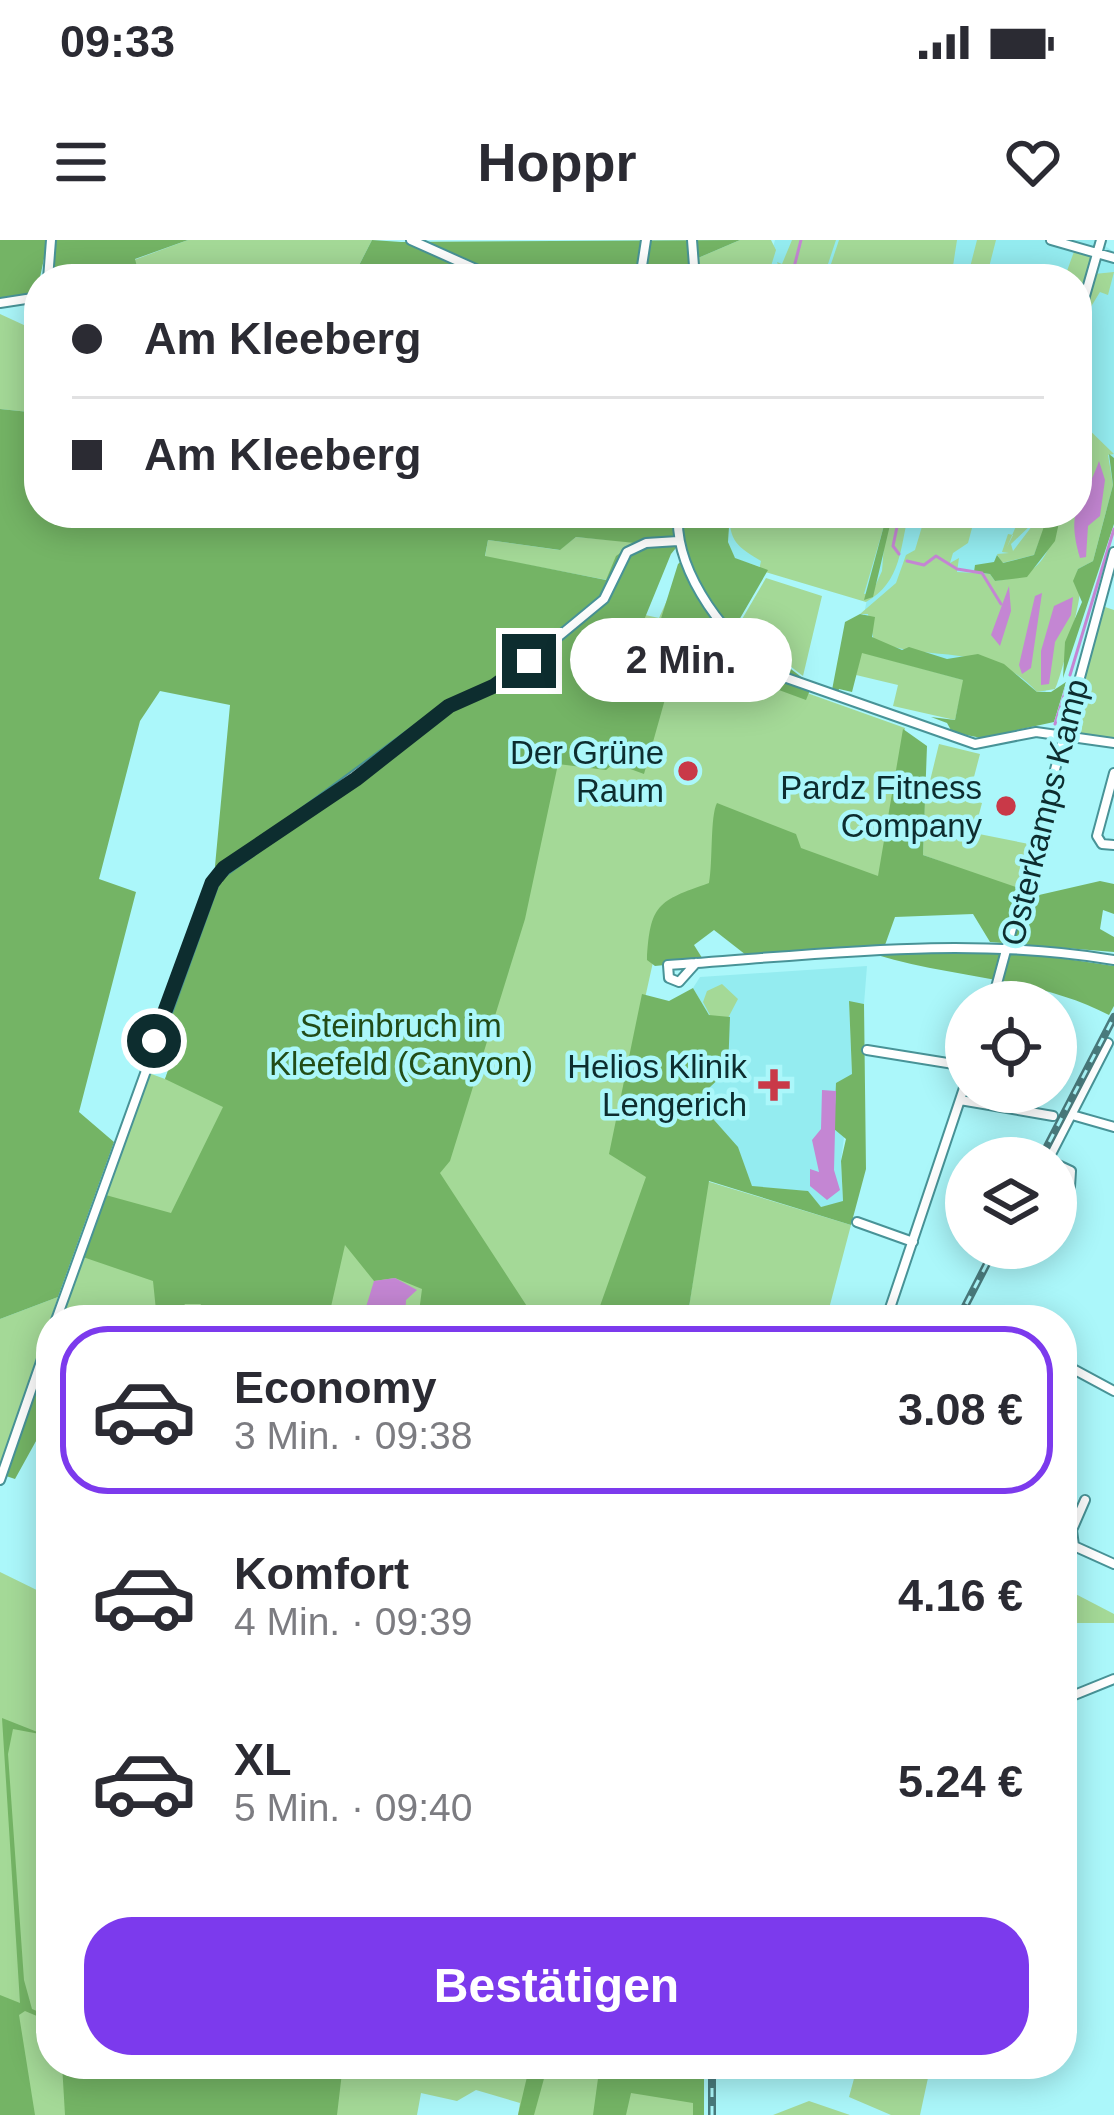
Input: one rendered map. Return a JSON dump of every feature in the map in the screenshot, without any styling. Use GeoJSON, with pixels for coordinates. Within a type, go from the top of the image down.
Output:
{"type":"FeatureCollection","features":[{"type":"Feature","properties":{"kind":"street"},"geometry":{"type":"LineString","coordinates":[[411,240],[465,264]]}},
{"type":"Feature","properties":{"kind":"street"},"geometry":{"type":"LineString","coordinates":[[1052,240],[1100,245],[1114,258]]}},
{"type":"Feature","properties":{"kind":"street"},"geometry":{"type":"LineString","coordinates":[[678,528],[678,541],[722,623],[756,661],[778,675],[975,744],[1036,732],[1114,743]]}},
{"type":"Feature","properties":{"kind":"street"},"geometry":{"type":"LineString","coordinates":[[61,1305],[216,877],[449,706],[494,686],[529,661],[604,598],[628,552],[646,543],[678,541]]}},
{"type":"Feature","properties":{"kind":"street","name":"Osterkamps Kamp"},"geometry":{"type":"LineString","coordinates":[[999,981],[1114,552]]}},
{"type":"Feature","properties":{"kind":"street"},"geometry":{"type":"LineString","coordinates":[[1114,773],[1097,836],[1102,844],[1114,845]]}},
{"type":"Feature","properties":{"kind":"street"},"geometry":{"type":"LineString","coordinates":[[696,963],[866,950],[1010,948],[1114,960]]}},
{"type":"Feature","properties":{"kind":"street"},"geometry":{"type":"LineString","coordinates":[[1060,1137],[1108,1043]]}},
{"type":"Feature","properties":{"kind":"street"},"geometry":{"type":"LineString","coordinates":[[867,1050],[945,1063]]}},
{"type":"Feature","properties":{"kind":"street"},"geometry":{"type":"LineString","coordinates":[[891,1305],[956,1113]]}},
{"type":"Feature","properties":{"kind":"street"},"geometry":{"type":"LineString","coordinates":[[1036,1113],[1053,1116]]}},
{"type":"Feature","properties":{"kind":"street"},"geometry":{"type":"LineString","coordinates":[[1072,1115],[1114,1126]]}},
{"type":"Feature","properties":{"kind":"street"},"geometry":{"type":"LineString","coordinates":[[857,1222],[913,1242]]}},
{"type":"Feature","properties":{"kind":"street"},"geometry":{"type":"LineString","coordinates":[[1077,1371],[1114,1391]]}},
{"type":"Feature","properties":{"kind":"street"},"geometry":{"type":"LineString","coordinates":[[0,1480],[36,1376]]}},
{"type":"Feature","properties":{"kind":"street"},"geometry":{"type":"LineString","coordinates":[[1077,1518],[1085,1500]]}},
{"type":"Feature","properties":{"kind":"street"},"geometry":{"type":"LineString","coordinates":[[1077,1547],[1114,1564]]}},
{"type":"Feature","properties":{"kind":"street"},"geometry":{"type":"LineString","coordinates":[[1077,1694],[1114,1679]]}},
{"type":"Feature","properties":{"kind":"shaded area"},"geometry":{"type":"Polygon","coordinates":[[[775,240],[1096,240],[1114,252],[1114,487],[1039,711],[857,649],[867,599],[735,559],[728,542],[729,528],[1092,528],[1092,264],[768,264],[775,240]]]}},
{"type":"Feature","properties":{"kind":"shaded area"},"geometry":{"type":"Polygon","coordinates":[[[1099,461],[1105,480],[1100,516],[1092,523],[1092,479],[1099,461]]]}},
{"type":"Feature","properties":{"kind":"shaded area"},"geometry":{"type":"Polygon","coordinates":[[[1074,528],[1088,528],[1086,557],[1080,558],[1074,528]]]}},
{"type":"Feature","properties":{"kind":"shaded area"},"geometry":{"type":"Polygon","coordinates":[[[1009,586],[1011,611],[1000,646],[991,635],[1009,586]]]}},
{"type":"Feature","properties":{"kind":"shaded area"},"geometry":{"type":"Polygon","coordinates":[[[1042,593],[1031,668],[1022,674],[1019,665],[1035,596],[1042,593]]]}},
{"type":"Feature","properties":{"kind":"shaded area"},"geometry":{"type":"Polygon","coordinates":[[[1073,597],[1071,615],[1055,642],[1049,684],[1041,685],[1041,651],[1054,606],[1073,597]]]}},
{"type":"Feature","properties":{"kind":"shaded area","name":"Helios Klinik Lengerich"},"geometry":{"type":"Polygon","coordinates":[[[867,966],[864,1004],[849,1002],[852,1075],[841,1161],[843,1202],[821,1207],[807,1191],[752,1187],[738,1148],[707,1112],[709,1015],[693,988],[700,977],[867,966]]]}},
{"type":"Feature","properties":{"kind":"shaded area"},"geometry":{"type":"Polygon","coordinates":[[[822,1090],[836,1091],[834,1170],[840,1190],[827,1200],[810,1186],[810,1169],[819,1172],[812,1140],[821,1129],[822,1090]]]}},
{"type":"Feature","properties":{"kind":"shaded area"},"geometry":{"type":"Polygon","coordinates":[[[395,1278],[417,1290],[406,1305],[367,1305],[374,1281],[395,1278]]]}},
{"type":"Feature","properties":{"kind":"green space"},"geometry":{"type":"Polygon","coordinates":[[[0,240],[48,240],[43,264],[24,264],[24,297],[0,300],[0,240]]]}},
{"type":"Feature","properties":{"kind":"green space"},"geometry":{"type":"Polygon","coordinates":[[[54,240],[188,240],[135,259],[136,264],[51,264],[54,240]]]}},
{"type":"Feature","properties":{"kind":"green space"},"geometry":{"type":"Polygon","coordinates":[[[188,240],[372,240],[360,264],[135,264],[134,260],[188,240]]]}},
{"type":"Feature","properties":{"kind":"green space"},"geometry":{"type":"Polygon","coordinates":[[[372,240],[740,240],[691,264],[360,264],[372,240]]]}},
{"type":"Feature","properties":{"kind":"green space"},"geometry":{"type":"Polygon","coordinates":[[[740,240],[771,240],[776,250],[772,264],[691,261],[740,240]]]}},
{"type":"Feature","properties":{"kind":"green space"},"geometry":{"type":"Polygon","coordinates":[[[792,240],[836,240],[828,264],[782,264],[792,240]]]}},
{"type":"Feature","properties":{"kind":"green space"},"geometry":{"type":"Polygon","coordinates":[[[839,240],[957,240],[953,264],[831,264],[839,240]]]}},
{"type":"Feature","properties":{"kind":"green space"},"geometry":{"type":"Polygon","coordinates":[[[977,240],[996,240],[990,264],[971,264],[977,240]]]}},
{"type":"Feature","properties":{"kind":"green space"},"geometry":{"type":"Polygon","coordinates":[[[1075,249],[1093,253],[1090,264],[1070,264],[1075,249]]]}},
{"type":"Feature","properties":{"kind":"green space"},"geometry":{"type":"Polygon","coordinates":[[[1114,272],[1108,295],[1100,292],[1092,305],[1092,282],[1094,274],[1114,272]]]}},
{"type":"Feature","properties":{"kind":"green space"},"geometry":{"type":"Polygon","coordinates":[[[0,314],[24,325],[24,411],[0,409],[0,314]]]}},
{"type":"Feature","properties":{"kind":"green space"},"geometry":{"type":"Polygon","coordinates":[[[0,409],[24,411],[24,528],[729,528],[728,542],[735,558],[768,570],[735,627],[812,685],[806,700],[678,653],[644,774],[614,763],[606,770],[558,764],[525,919],[450,1161],[440,1173],[526,1305],[420,1305],[422,1289],[395,1278],[374,1281],[345,1245],[331,1305],[155,1305],[153,1281],[80,1256],[102,1194],[171,1213],[223,1107],[165,1079],[172,1059],[153,1053],[216,887],[223,882],[215,866],[230,705],[160,691],[140,721],[99,879],[136,892],[79,1112],[114,1142],[58,1297],[0,1319],[0,409]],[[576,537],[560,550],[488,540],[485,556],[606,580],[616,556],[635,543],[576,537]],[[680,543],[642,625],[659,625],[678,564],[688,556],[680,543]]]}},
{"type":"Feature","properties":{"kind":"green space"},"geometry":{"type":"Polygon","coordinates":[[[1092,433],[1114,454],[1108,455],[1113,485],[1093,561],[1078,569],[1074,583],[1079,596],[1055,689],[1037,692],[1020,676],[981,660],[874,641],[868,614],[860,614],[896,583],[922,528],[972,528],[968,543],[953,553],[950,563],[959,558],[957,572],[990,574],[995,581],[1034,568],[1056,528],[1092,528],[1092,433]]]}},
{"type":"Feature","properties":{"kind":"green space"},"geometry":{"type":"Polygon","coordinates":[[[1109,454],[1114,458],[1114,524],[1063,678],[1065,642],[1082,602],[1073,581],[1078,569],[1093,561],[1113,485],[1109,454]]]}},
{"type":"Feature","properties":{"kind":"green space"},"geometry":{"type":"Polygon","coordinates":[[[883,528],[864,594],[872,593],[882,571],[885,528],[906,528],[893,574],[866,602],[759,570],[761,561],[737,543],[731,531],[883,528]]]}},
{"type":"Feature","properties":{"kind":"green space"},"geometry":{"type":"Polygon","coordinates":[[[883,528],[889,528],[873,597],[864,600],[883,528]]]}},
{"type":"Feature","properties":{"kind":"green space"},"geometry":{"type":"Polygon","coordinates":[[[1015,528],[1028,528],[1011,544],[1013,551],[1031,528],[1044,528],[1034,555],[1002,563],[997,554],[1009,553],[1002,552],[1015,528]]]}},
{"type":"Feature","properties":{"kind":"green space"},"geometry":{"type":"Polygon","coordinates":[[[1043,528],[1058,528],[1055,541],[1027,577],[995,581],[990,574],[974,572],[975,565],[994,562],[997,555],[1003,563],[1034,555],[1043,528]]]}},
{"type":"Feature","properties":{"kind":"green space"},"geometry":{"type":"Polygon","coordinates":[[[576,537],[637,542],[607,580],[485,557],[488,540],[559,550],[576,537]]]}},
{"type":"Feature","properties":{"kind":"green space","name":"Steinbruch im Kleefeld (Canyon)"},"geometry":{"type":"Polygon","coordinates":[[[684,563],[705,602],[807,693],[905,728],[880,878],[657,944],[611,1152],[851,1225],[830,1305],[689,1305],[701,1226],[688,1305],[66,1305],[146,1072],[165,1079],[172,1060],[214,884],[604,606],[659,618],[684,563]]]}},
{"type":"Feature","properties":{"kind":"green space"},"geometry":{"type":"Polygon","coordinates":[[[766,578],[822,596],[803,676],[738,626],[766,578]]]}},
{"type":"Feature","properties":{"kind":"green space"},"geometry":{"type":"Polygon","coordinates":[[[1105,607],[1114,610],[1114,738],[1068,732],[1105,607]]]}},
{"type":"Feature","properties":{"kind":"green space"},"geometry":{"type":"Polygon","coordinates":[[[860,614],[875,617],[872,637],[902,650],[909,647],[947,659],[978,654],[1004,664],[1037,692],[1051,692],[1066,682],[1054,722],[981,738],[952,732],[947,723],[931,717],[955,720],[963,680],[862,653],[852,692],[839,689],[837,695],[832,690],[845,622],[860,614]]]}},
{"type":"Feature","properties":{"kind":"green space"},"geometry":{"type":"Polygon","coordinates":[[[861,652],[964,680],[955,720],[893,706],[898,685],[856,675],[861,652]]]}},
{"type":"Feature","properties":{"kind":"green space"},"geometry":{"type":"Polygon","coordinates":[[[903,729],[927,746],[923,855],[1039,895],[1100,881],[1114,884],[1114,914],[1103,910],[1100,929],[1114,937],[1114,952],[990,942],[973,914],[895,917],[885,945],[766,954],[746,955],[714,930],[694,945],[704,961],[655,966],[647,960],[651,927],[660,907],[709,883],[717,803],[796,834],[801,848],[878,876],[903,729]]]}},
{"type":"Feature","properties":{"kind":"green space"},"geometry":{"type":"Polygon","coordinates":[[[939,744],[980,754],[969,796],[929,785],[939,744]]]}},
{"type":"Feature","properties":{"kind":"green space"},"geometry":{"type":"Polygon","coordinates":[[[925,790],[982,803],[974,833],[1029,844],[1016,889],[923,855],[925,790]]]}},
{"type":"Feature","properties":{"kind":"green space"},"geometry":{"type":"Polygon","coordinates":[[[1013,951],[1114,966],[1114,1006],[1109,1015],[1077,1001],[1077,981],[999,981],[877,955],[1013,951]]]}},
{"type":"Feature","properties":{"kind":"green space"},"geometry":{"type":"Polygon","coordinates":[[[722,984],[738,999],[728,1018],[711,1017],[703,1002],[707,991],[722,984]]]}},
{"type":"Feature","properties":{"kind":"green space"},"geometry":{"type":"Polygon","coordinates":[[[693,988],[709,1015],[730,1017],[728,1070],[709,1088],[707,1112],[738,1147],[752,1186],[808,1191],[821,1207],[843,1201],[841,1161],[846,1139],[834,1129],[836,1083],[852,1074],[849,1001],[864,1004],[866,1169],[851,1225],[709,1181],[689,1305],[600,1305],[646,1177],[609,1154],[642,994],[669,1001],[693,988]]]}},
{"type":"Feature","properties":{"kind":"green space"},"geometry":{"type":"Polygon","coordinates":[[[36,1305],[36,1363],[0,1470],[0,1319],[36,1305]]]}},
{"type":"Feature","properties":{"kind":"green space"},"geometry":{"type":"Polygon","coordinates":[[[36,1391],[36,1441],[15,1479],[6,1476],[36,1391]]]}},
{"type":"Feature","properties":{"kind":"green space"},"geometry":{"type":"Polygon","coordinates":[[[0,1572],[36,1590],[36,2079],[701,2079],[693,2115],[518,2115],[520,2103],[476,2090],[457,2101],[421,2093],[417,2115],[0,2115],[0,1572]]]}},
{"type":"Feature","properties":{"kind":"green space"},"geometry":{"type":"Polygon","coordinates":[[[1077,1595],[1114,1614],[1114,1623],[1077,1623],[1077,1595]]]}},
{"type":"Feature","properties":{"kind":"green space"},"geometry":{"type":"Polygon","coordinates":[[[2,1718],[36,1731],[13,1729],[8,1754],[24,1980],[36,2016],[25,2011],[19,2015],[35,2115],[0,2115],[0,1995],[20,2003],[2,1718]]]}},
{"type":"Feature","properties":{"kind":"green space"},"geometry":{"type":"Polygon","coordinates":[[[63,2079],[341,2079],[337,2115],[65,2115],[63,2079]]]}},
{"type":"Feature","properties":{"kind":"green space"},"geometry":{"type":"Polygon","coordinates":[[[526,2079],[544,2079],[534,2115],[518,2115],[526,2079]]]}},
{"type":"Feature","properties":{"kind":"green space"},"geometry":{"type":"Polygon","coordinates":[[[598,2079],[704,2079],[704,2115],[693,2115],[693,2103],[631,2093],[626,2115],[593,2115],[598,2079]]]}},
{"type":"Feature","properties":{"kind":"green space"},"geometry":{"type":"Polygon","coordinates":[[[854,2079],[928,2079],[920,2115],[891,2115],[849,2097],[854,2079]]]}},
{"type":"Feature","properties":{"kind":"green space"},"geometry":{"type":"Polygon","coordinates":[[[809,2101],[850,2115],[773,2115],[809,2101]]]}},
{"type":"Feature","properties":{"kind":"waterway"},"geometry":{"type":"LineString","coordinates":[[795,264],[801,240]]}},
{"type":"Feature","properties":{"kind":"waterway"},"geometry":{"type":"LineString","coordinates":[[897,528],[893,546],[899,554]]}},
{"type":"Feature","properties":{"kind":"waterway"},"geometry":{"type":"LineString","coordinates":[[1070,675],[1114,529]]}},
{"type":"Feature","properties":{"kind":"waterway"},"geometry":{"type":"LineString","coordinates":[[907,561],[924,565],[936,556],[957,569],[982,573],[1001,604]]}},
{"type":"Feature","properties":{"kind":"waterway"},"geometry":{"type":"LineString","coordinates":[[1055,724],[1067,686]]}},
{"type":"Feature","properties":{"kind":"railway"},"geometry":{"type":"LineString","coordinates":[[1052,1137],[1114,1017]]}},
{"type":"Feature","properties":{"kind":"railway"},"geometry":{"type":"LineString","coordinates":[[966,1305],[984,1269]]}},
{"type":"Feature","properties":{"kind":"railway"},"geometry":{"type":"LineString","coordinates":[[712,2079],[712,2115]]}},
{"type":"Feature","properties":{"kind":"place","name":"Der Grüne Raum"},"geometry":{"type":"Point","coordinates":[688,771]}},
{"type":"Feature","properties":{"kind":"place","name":"Pardz Fitness Company"},"geometry":{"type":"Point","coordinates":[1006,806]}},
{"type":"Feature","properties":{"kind":"place","name":"Helios Klinik Lengerich"},"geometry":{"type":"Point","coordinates":[774,1085]}},
{"type":"Feature","properties":{"kind":"route"},"geometry":{"type":"LineString","coordinates":[[154,1041],[212,883],[224,868],[356,779],[449,706],[494,686],[529,661]]}}]}
